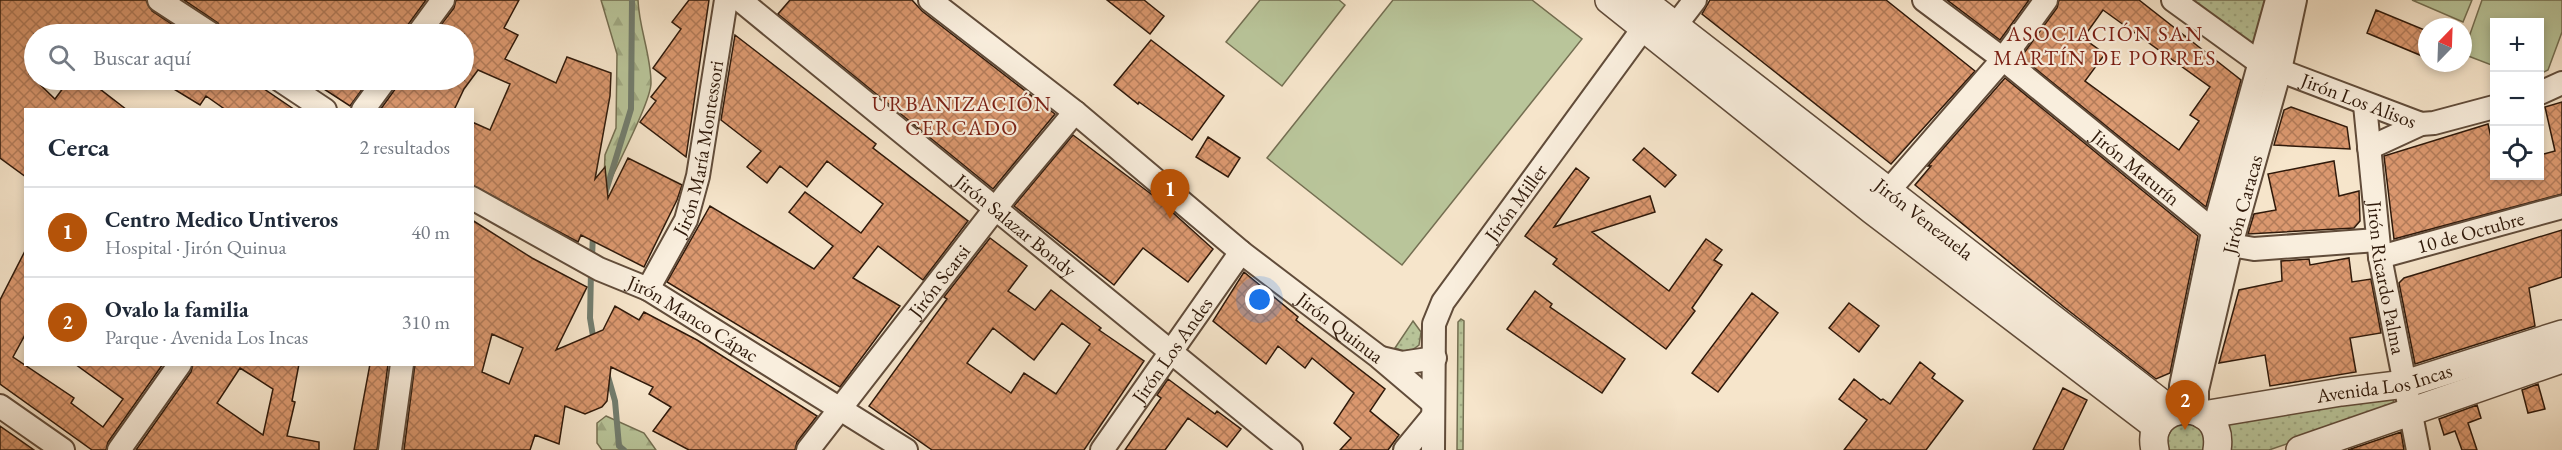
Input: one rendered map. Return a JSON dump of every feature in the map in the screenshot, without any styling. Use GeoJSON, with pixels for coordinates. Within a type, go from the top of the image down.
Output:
{"type":"FeatureCollection","features":[{"type":"Feature","properties":{"kind":"street"},"geometry":{"type":"LineString","coordinates":[[159,0],[196,24]]}},
{"type":"Feature","properties":{"kind":"street"},"geometry":{"type":"LineString","coordinates":[[425,24],[443,0]]}},
{"type":"Feature","properties":{"kind":"street","name":"Jirón María Montessori"},"geometry":{"type":"LineString","coordinates":[[648,289],[686,220],[698,176],[726,0]]}},
{"type":"Feature","properties":{"kind":"street","name":"Jirón Salazar Bondy"},"geometry":{"type":"LineString","coordinates":[[740,0],[1292,450]]}},
{"type":"Feature","properties":{"kind":"street","name":"Jirón Quinua"},"geometry":{"type":"LineString","coordinates":[[930,0],[1075,112],[1241,252],[1379,357],[1432,409]]}},
{"type":"Feature","properties":{"kind":"street","name":"Jirón Venezuela"},"geometry":{"type":"LineString","coordinates":[[1609,0],[1657,18],[1880,201],[2178,421]]}},
{"type":"Feature","properties":{"kind":"street","name":"Jirón Miller"},"geometry":{"type":"LineString","coordinates":[[1432,409],[1434,324],[1443,302],[1657,18],[1695,0]]}},
{"type":"Feature","properties":{"kind":"street","name":"Jirón Maturín"},"geometry":{"type":"LineString","coordinates":[[1924,0],[2002,59],[2222,239]]}},
{"type":"Feature","properties":{"kind":"street"},"geometry":{"type":"LineString","coordinates":[[1880,201],[2002,59],[2046,0]]}},
{"type":"Feature","properties":{"kind":"street","name":"Jirón Los Alisos"},"geometry":{"type":"LineString","coordinates":[[2173,0],[2270,67],[2365,105],[2421,124],[2434,123],[2490,108]]}},
{"type":"Feature","properties":{"kind":"street","name":"Jirón Caracas"},"geometry":{"type":"LineString","coordinates":[[2270,67],[2277,0]]}},
{"type":"Feature","properties":{"kind":"street","name":"Jirón Caracas"},"geometry":{"type":"LineString","coordinates":[[2178,421],[2198,390],[2222,239],[2270,67],[2295,0]]}},
{"type":"Feature","properties":{"kind":"street"},"geometry":{"type":"LineString","coordinates":[[2544,91],[2562,83]]}},
{"type":"Feature","properties":{"kind":"street"},"geometry":{"type":"LineString","coordinates":[[295,90],[322,108]]}},
{"type":"Feature","properties":{"kind":"street"},"geometry":{"type":"LineString","coordinates":[[364,108],[378,90]]}},
{"type":"Feature","properties":{"kind":"street","name":"Jirón Ricardo Palma"},"geometry":{"type":"LineString","coordinates":[[2365,105],[2378,248],[2418,450]]}},
{"type":"Feature","properties":{"kind":"street","name":"Jirón Scarsi"},"geometry":{"type":"LineString","coordinates":[[808,450],[1075,112]]}},
{"type":"Feature","properties":{"kind":"street"},"geometry":{"type":"LineString","coordinates":[[2368,148],[2421,124]]}},
{"type":"Feature","properties":{"kind":"street","name":"Jirón Manco Cápac"},"geometry":{"type":"LineString","coordinates":[[474,199],[573,256],[648,289],[906,450]]}},
{"type":"Feature","properties":{"kind":"street","name":"10 de Octubre"},"geometry":{"type":"LineString","coordinates":[[2378,248],[2562,207]]}},
{"type":"Feature","properties":{"kind":"street"},"geometry":{"type":"LineString","coordinates":[[2222,239],[2254,249],[2378,248]]}},
{"type":"Feature","properties":{"kind":"street","name":"Jirón Los Andes"},"geometry":{"type":"LineString","coordinates":[[1102,450],[1241,252]]}},
{"type":"Feature","properties":{"kind":"street","name":"Avenida Los Incas"},"geometry":{"type":"LineString","coordinates":[[2300,450],[2408,397],[2562,334]]}},
{"type":"Feature","properties":{"kind":"street"},"geometry":{"type":"LineString","coordinates":[[1379,357],[1402,363],[1435,358]]}},
{"type":"Feature","properties":{"kind":"street","name":"Avenida Los Incas"},"geometry":{"type":"LineString","coordinates":[[2178,421],[2341,392],[2408,397],[2562,359]]}},
{"type":"Feature","properties":{"kind":"street"},"geometry":{"type":"LineString","coordinates":[[119,450],[179,366]]}},
{"type":"Feature","properties":{"kind":"street"},"geometry":{"type":"LineString","coordinates":[[390,450],[402,366]]}},
{"type":"Feature","properties":{"kind":"street"},"geometry":{"type":"LineString","coordinates":[[0,406],[63,450]]}},
{"type":"Feature","properties":{"kind":"street"},"geometry":{"type":"LineString","coordinates":[[1405,450],[1432,409]]}},
{"type":"Feature","properties":{"kind":"street"},"geometry":{"type":"LineString","coordinates":[[1432,409],[1433,450]]}},
{"type":"Feature","properties":{"kind":"street"},"geometry":{"type":"LineString","coordinates":[[2178,421],[2215,428],[2217,450]]}},
{"type":"Feature","properties":{"kind":"green space"},"geometry":{"type":"Polygon","coordinates":[[[601,0],[638,0],[651,83],[646,104],[608,186],[604,181],[605,155],[616,128],[617,54],[601,0]]]}},
{"type":"Feature","properties":{"kind":"green space"},"geometry":{"type":"Polygon","coordinates":[[[1260,0],[1339,0],[1345,5],[1282,86],[1226,42],[1260,0]]]}},
{"type":"Feature","properties":{"kind":"green space"},"geometry":{"type":"Polygon","coordinates":[[[1393,0],[1532,0],[1582,39],[1402,265],[1267,158],[1393,0]]]}},
{"type":"Feature","properties":{"kind":"green space"},"geometry":{"type":"Polygon","coordinates":[[[2179,0],[2269,0],[2255,48],[2179,0]]]}},
{"type":"Feature","properties":{"kind":"green space"},"geometry":{"type":"Polygon","coordinates":[[[2412,0],[2472,0],[2465,18],[2454,18],[2412,0]]]}},
{"type":"Feature","properties":{"kind":"green space"},"geometry":{"type":"Polygon","coordinates":[[[2482,0],[2562,0],[2562,32],[2548,70],[2544,72],[2544,18],[2490,18],[2490,64],[2472,57],[2472,28],[2482,0]]]}},
{"type":"Feature","properties":{"kind":"green space"},"geometry":{"type":"Polygon","coordinates":[[[1461,319],[1464,321],[1463,450],[1457,450],[1458,322],[1461,319]]]}},
{"type":"Feature","properties":{"kind":"green space"},"geometry":{"type":"Polygon","coordinates":[[[1413,321],[1421,332],[1419,345],[1412,350],[1403,351],[1395,348],[1413,321]]]}},
{"type":"Feature","properties":{"kind":"green space"},"geometry":{"type":"Polygon","coordinates":[[[2394,398],[2393,403],[2340,426],[2269,450],[2219,450],[2218,417],[2394,398]]]}},
{"type":"Feature","properties":{"kind":"green space"},"geometry":{"type":"Polygon","coordinates":[[[2203,415],[2213,450],[2158,450],[2159,425],[2203,415]]]}},
{"type":"Feature","properties":{"kind":"green space"},"geometry":{"type":"Polygon","coordinates":[[[606,416],[644,433],[656,450],[602,450],[597,443],[597,423],[606,416]]]}},
{"type":"Feature","properties":{"kind":"building"},"geometry":{"type":"Polygon","coordinates":[[[0,0],[146,0],[152,11],[172,24],[24,24],[24,90],[46,90],[55,99],[62,90],[101,90],[124,108],[24,108],[24,176],[0,158],[0,0]]]}},
{"type":"Feature","properties":{"kind":"building"},"geometry":{"type":"Polygon","coordinates":[[[184,0],[426,0],[408,24],[218,23],[184,0]]]}},
{"type":"Feature","properties":{"kind":"building"},"geometry":{"type":"Polygon","coordinates":[[[456,0],[519,0],[504,28],[518,35],[505,59],[556,83],[567,57],[611,73],[610,96],[595,179],[605,167],[608,198],[628,158],[682,185],[644,267],[581,235],[578,242],[474,186],[474,123],[490,130],[510,84],[478,70],[474,75],[474,24],[442,24],[454,8],[456,0]]]}},
{"type":"Feature","properties":{"kind":"building"},"geometry":{"type":"Polygon","coordinates":[[[689,0],[709,0],[686,157],[640,122],[656,101],[651,97],[666,78],[653,68],[681,29],[672,22],[689,0]]]}},
{"type":"Feature","properties":{"kind":"building"},"geometry":{"type":"Polygon","coordinates":[[[790,0],[912,0],[922,11],[1055,114],[993,189],[778,14],[790,0]]]}},
{"type":"Feature","properties":{"kind":"building"},"geometry":{"type":"Polygon","coordinates":[[[1107,0],[1144,0],[1164,16],[1150,34],[1107,0]]]}},
{"type":"Feature","properties":{"kind":"building"},"geometry":{"type":"Polygon","coordinates":[[[1710,0],[1886,0],[1975,71],[1891,164],[1702,14],[1710,0]]]}},
{"type":"Feature","properties":{"kind":"building"},"geometry":{"type":"Polygon","coordinates":[[[1947,0],[2029,0],[2000,40],[1947,0]]]}},
{"type":"Feature","properties":{"kind":"building"},"geometry":{"type":"Polygon","coordinates":[[[2059,0],[2139,0],[2241,80],[2206,207],[2021,57],[2057,8],[2059,0]],[[2103,10],[2083,38],[2105,54],[2085,81],[2179,150],[2199,121],[2190,115],[2210,87],[2103,10]]]}},
{"type":"Feature","properties":{"kind":"building"},"geometry":{"type":"Polygon","coordinates":[[[2376,10],[2418,27],[2418,54],[2367,33],[2376,10]]]}},
{"type":"Feature","properties":{"kind":"building"},"geometry":{"type":"Polygon","coordinates":[[[735,35],[876,144],[873,148],[968,221],[923,280],[878,246],[853,278],[900,306],[840,387],[667,282],[710,206],[814,269],[833,246],[789,212],[805,192],[861,233],[883,204],[827,161],[807,187],[780,166],[767,183],[747,167],[761,151],[721,120],[735,35]]]}},
{"type":"Feature","properties":{"kind":"building"},"geometry":{"type":"Polygon","coordinates":[[[1151,40],[1224,96],[1192,140],[1114,85],[1151,40]]]}},
{"type":"Feature","properties":{"kind":"building"},"geometry":{"type":"Polygon","coordinates":[[[2005,78],[2198,236],[2170,373],[2156,379],[1915,185],[1931,166],[1928,166],[2005,78]]]}},
{"type":"Feature","properties":{"kind":"building"},"geometry":{"type":"Polygon","coordinates":[[[175,90],[266,90],[292,108],[223,108],[206,96],[200,105],[175,90]]]}},
{"type":"Feature","properties":{"kind":"building"},"geometry":{"type":"Polygon","coordinates":[[[325,90],[362,90],[350,106],[325,90]]]}},
{"type":"Feature","properties":{"kind":"building"},"geometry":{"type":"Polygon","coordinates":[[[395,90],[464,90],[455,108],[381,108],[395,90]]]}},
{"type":"Feature","properties":{"kind":"building"},"geometry":{"type":"Polygon","coordinates":[[[2562,102],[2562,194],[2394,239],[2384,156],[2488,124],[2490,180],[2544,180],[2544,154],[2555,151],[2545,107],[2562,102]]]}},
{"type":"Feature","properties":{"kind":"building"},"geometry":{"type":"Polygon","coordinates":[[[2291,107],[2347,127],[2350,149],[2274,145],[2284,110],[2291,107]]]}},
{"type":"Feature","properties":{"kind":"building"},"geometry":{"type":"Polygon","coordinates":[[[1073,135],[1159,200],[1213,249],[1188,282],[1143,248],[1114,285],[1014,206],[1073,135]]]}},
{"type":"Feature","properties":{"kind":"building"},"geometry":{"type":"Polygon","coordinates":[[[1208,137],[1240,158],[1228,177],[1196,157],[1208,137]]]}},
{"type":"Feature","properties":{"kind":"building"},"geometry":{"type":"Polygon","coordinates":[[[1644,148],[1676,175],[1665,187],[1633,160],[1644,148]]]}},
{"type":"Feature","properties":{"kind":"building"},"geometry":{"type":"Polygon","coordinates":[[[2334,161],[2339,196],[2359,191],[2360,221],[2354,228],[2248,234],[2254,214],[2276,210],[2268,174],[2334,161]]]}},
{"type":"Feature","properties":{"kind":"building"},"geometry":{"type":"Polygon","coordinates":[[[1576,168],[1589,178],[1554,227],[1650,196],[1655,212],[1592,232],[1669,291],[1706,239],[1722,250],[1714,260],[1722,265],[1692,308],[1695,311],[1666,349],[1553,264],[1557,259],[1525,236],[1576,168]]]}},
{"type":"Feature","properties":{"kind":"building"},"geometry":{"type":"Polygon","coordinates":[[[474,221],[532,258],[587,287],[556,350],[603,330],[615,306],[639,320],[644,312],[697,340],[817,416],[797,442],[795,450],[689,450],[653,431],[671,407],[649,394],[653,387],[611,367],[607,401],[602,407],[585,414],[565,406],[559,444],[535,435],[530,450],[404,450],[415,366],[474,366],[474,221]],[[492,334],[482,372],[509,384],[523,348],[492,334]]]}},
{"type":"Feature","properties":{"kind":"building"},"geometry":{"type":"Polygon","coordinates":[[[2562,230],[2562,277],[2529,288],[2535,326],[2415,364],[2399,283],[2404,278],[2562,230]]]}},
{"type":"Feature","properties":{"kind":"building"},"geometry":{"type":"Polygon","coordinates":[[[990,238],[1027,266],[1008,291],[1035,310],[1051,290],[1101,328],[1099,330],[1144,361],[1084,450],[932,450],[869,406],[947,299],[944,297],[990,238]],[[1062,323],[1034,360],[993,328],[967,363],[1011,393],[1024,373],[1056,394],[1090,344],[1062,323]]]}},
{"type":"Feature","properties":{"kind":"building"},"geometry":{"type":"Polygon","coordinates":[[[24,253],[24,337],[13,357],[74,398],[71,403],[103,427],[123,399],[78,366],[162,366],[108,442],[106,450],[92,450],[0,384],[0,300],[24,253]]]}},
{"type":"Feature","properties":{"kind":"building"},"geometry":{"type":"Polygon","coordinates":[[[2349,258],[2352,282],[2371,279],[2381,333],[2350,338],[2356,372],[2270,386],[2265,355],[2219,363],[2239,290],[2282,281],[2281,261],[2309,259],[2310,265],[2349,258]]]}},
{"type":"Feature","properties":{"kind":"building"},"geometry":{"type":"Polygon","coordinates":[[[1244,272],[1298,317],[1296,320],[1385,389],[1370,411],[1399,435],[1388,450],[1340,450],[1351,438],[1334,423],[1354,393],[1312,358],[1305,368],[1278,346],[1266,364],[1213,321],[1244,272]]]}},
{"type":"Feature","properties":{"kind":"building"},"geometry":{"type":"Polygon","coordinates":[[[1535,291],[1552,304],[1550,307],[1625,359],[1602,393],[1507,329],[1535,291]]]}},
{"type":"Feature","properties":{"kind":"building"},"geometry":{"type":"Polygon","coordinates":[[[1752,293],[1778,313],[1718,392],[1692,373],[1752,293]]]}},
{"type":"Feature","properties":{"kind":"building"},"geometry":{"type":"Polygon","coordinates":[[[1849,303],[1879,326],[1859,352],[1829,328],[1849,303]]]}},
{"type":"Feature","properties":{"kind":"building"},"geometry":{"type":"Polygon","coordinates":[[[1920,362],[1935,374],[1932,378],[1963,401],[1926,450],[1844,450],[1867,420],[1839,399],[1854,379],[1881,400],[1890,404],[1920,362]]]}},
{"type":"Feature","properties":{"kind":"building"},"geometry":{"type":"Polygon","coordinates":[[[192,366],[299,366],[292,401],[295,402],[287,436],[319,442],[319,450],[136,450],[191,372],[192,366]],[[240,368],[217,403],[263,435],[273,389],[240,368]]]}},
{"type":"Feature","properties":{"kind":"building"},"geometry":{"type":"Polygon","coordinates":[[[370,366],[388,366],[377,450],[354,450],[370,366]]]}},
{"type":"Feature","properties":{"kind":"building"},"geometry":{"type":"Polygon","coordinates":[[[1168,379],[1215,414],[1217,411],[1241,429],[1227,447],[1188,418],[1165,450],[1125,450],[1161,398],[1157,395],[1168,379]]]}},
{"type":"Feature","properties":{"kind":"building"},"geometry":{"type":"Polygon","coordinates":[[[2538,384],[2545,409],[2528,413],[2522,390],[2538,384]]]}},
{"type":"Feature","properties":{"kind":"building"},"geometry":{"type":"Polygon","coordinates":[[[2063,388],[2087,400],[2063,450],[2033,450],[2063,388]]]}},
{"type":"Feature","properties":{"kind":"building"},"geometry":{"type":"Polygon","coordinates":[[[2477,405],[2481,418],[2468,423],[2477,450],[2462,450],[2455,431],[2444,435],[2439,419],[2477,405]]]}},
{"type":"Feature","properties":{"kind":"building"},"geometry":{"type":"Polygon","coordinates":[[[0,426],[34,450],[0,450],[0,426]]]}},
{"type":"Feature","properties":{"kind":"building"},"geometry":{"type":"Polygon","coordinates":[[[2401,432],[2404,450],[2348,450],[2401,432]]]}},
{"type":"Feature","properties":{"kind":"waterway"},"geometry":{"type":"LineString","coordinates":[[605,194],[631,109],[632,0]]}},
{"type":"Feature","properties":{"kind":"waterway"},"geometry":{"type":"LineString","coordinates":[[592,258],[593,233]]}},
{"type":"Feature","properties":{"kind":"waterway"},"geometry":{"type":"LineString","coordinates":[[591,271],[590,318],[594,342]]}},
{"type":"Feature","properties":{"kind":"waterway"},"geometry":{"type":"LineString","coordinates":[[607,373],[615,401],[619,446],[624,450]]}},
{"type":"Feature","properties":{"kind":"place","name":"Centro Medico Untiveros"},"geometry":{"type":"Point","coordinates":[1170,219]}},
{"type":"Feature","properties":{"kind":"place","name":"Ovalo la familia"},"geometry":{"type":"Point","coordinates":[2185,430]}},
{"type":"Feature","properties":{"kind":"district","name":"ASOCIACIÓN SAN MARTÍN DE PORRES"},"geometry":{"type":"Point","coordinates":[2105,45]}},
{"type":"Feature","properties":{"kind":"district","name":"URBANIZACIÓN CERCADO"},"geometry":{"type":"Point","coordinates":[962,115]}}]}
